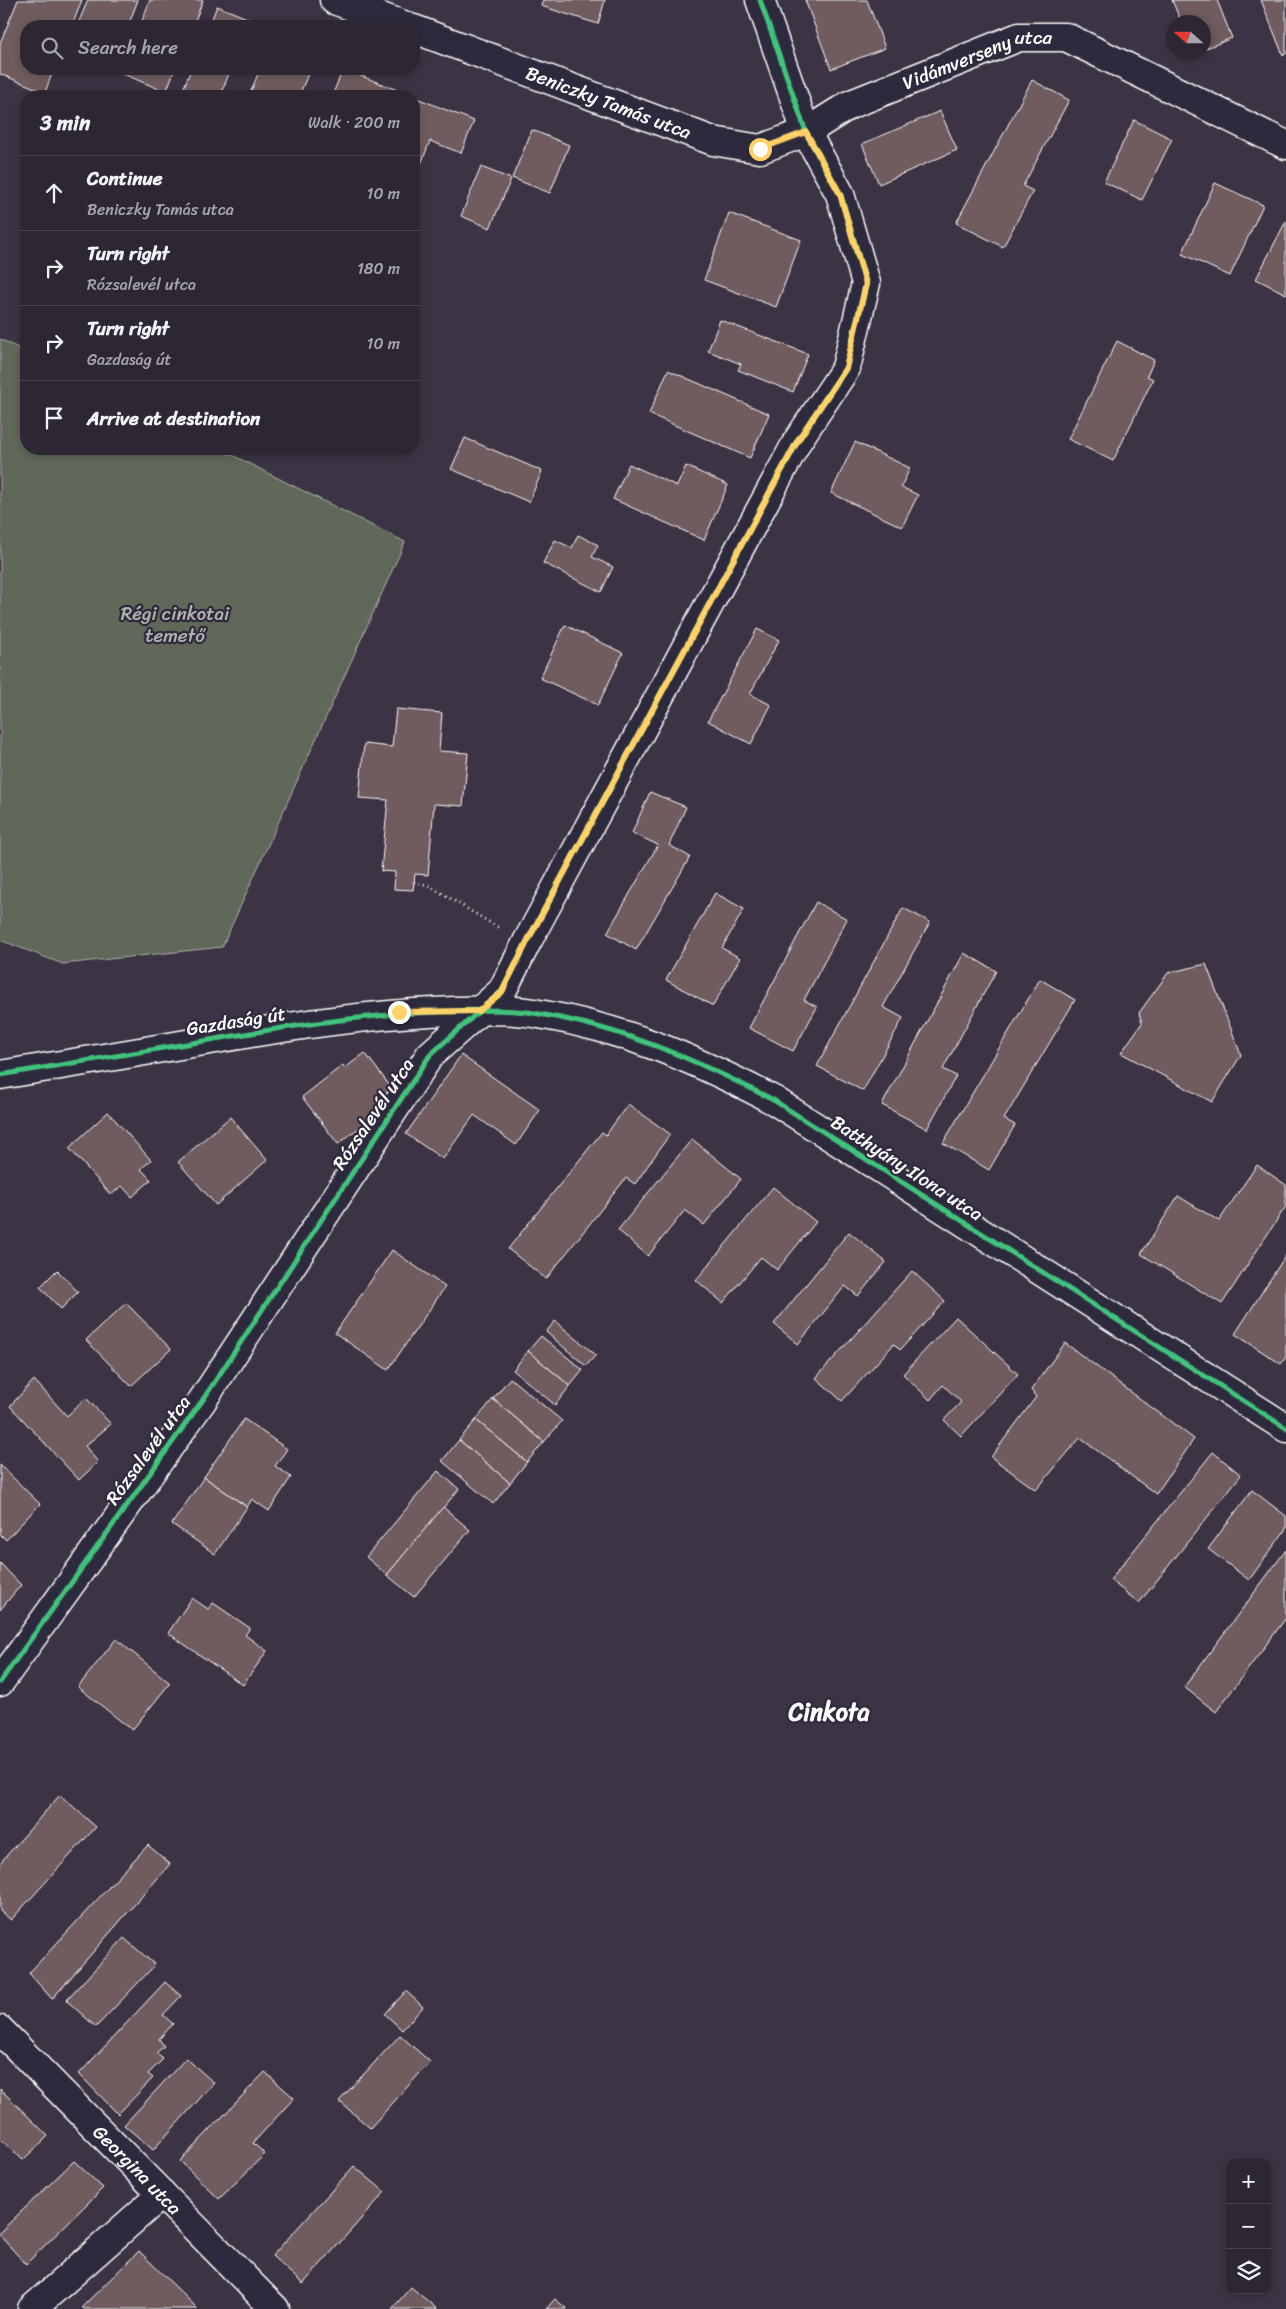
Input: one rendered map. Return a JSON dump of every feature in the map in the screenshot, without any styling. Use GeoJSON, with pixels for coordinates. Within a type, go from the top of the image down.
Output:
{"type":"FeatureCollection","features":[{"type":"Feature","properties":{"kind":"street"},"geometry":{"type":"LineString","coordinates":[[334,0],[389,20]]}},
{"type":"Feature","properties":{"kind":"street","name":"Rózsalevél utca"},"geometry":{"type":"LineString","coordinates":[[0,1682],[202,1400],[430,1055],[502,992],[528,940],[798,440],[846,368],[866,284],[840,194],[806,132],[760,0]]}},
{"type":"Feature","properties":{"kind":"street","name":"Beniczky Tamás utca"},"geometry":{"type":"LineString","coordinates":[[420,31],[713,141],[760,149],[806,132]]}},
{"type":"Feature","properties":{"kind":"street","name":"Vidámverseny utca"},"geometry":{"type":"LineString","coordinates":[[806,132],[849,105],[1018,37],[1066,37],[1286,145]]}},
{"type":"Feature","properties":{"kind":"street","name":"Gazdaság út"},"geometry":{"type":"LineString","coordinates":[[0,1075],[334,1020],[399,1012],[479,1011]]}},
{"type":"Feature","properties":{"kind":"street","name":"Batthyány Ilona utca"},"geometry":{"type":"LineString","coordinates":[[479,1011],[538,1014],[612,1030],[674,1052],[722,1073],[774,1101],[1286,1428]]}},
{"type":"Feature","properties":{"kind":"street","name":"Georgina utca"},"geometry":{"type":"LineString","coordinates":[[0,2030],[275,2309]]}},
{"type":"Feature","properties":{"kind":"street"},"geometry":{"type":"LineString","coordinates":[[32,2309],[162,2194]]}},
{"type":"Feature","properties":{"kind":"path"},"geometry":{"type":"LineString","coordinates":[[414,882],[428,885],[499,929]]}},
{"type":"Feature","properties":{"kind":"green space","name":"Régi cinkotai temető"},"geometry":{"type":"Polygon","coordinates":[[[0,339],[20,349],[20,455],[232,455],[405,542],[222,947],[63,964],[0,940],[0,339]]]}},
{"type":"Feature","properties":{"kind":"building"},"geometry":{"type":"Polygon","coordinates":[[[18,0],[82,0],[74,20],[20,20],[20,75],[52,75],[46,90],[40,90],[0,74],[0,43],[18,0]]]}},
{"type":"Feature","properties":{"kind":"building"},"geometry":{"type":"Polygon","coordinates":[[[88,0],[138,0],[130,20],[80,20],[88,0]]]}},
{"type":"Feature","properties":{"kind":"building"},"geometry":{"type":"Polygon","coordinates":[[[150,0],[203,0],[195,20],[142,20],[150,0]]]}},
{"type":"Feature","properties":{"kind":"building"},"geometry":{"type":"Polygon","coordinates":[[[543,0],[605,0],[598,24],[541,6],[543,0]]]}},
{"type":"Feature","properties":{"kind":"building"},"geometry":{"type":"Polygon","coordinates":[[[805,0],[867,0],[885,48],[831,69],[805,0]]]}},
{"type":"Feature","properties":{"kind":"building"},"geometry":{"type":"Polygon","coordinates":[[[1172,0],[1217,0],[1232,38],[1211,46],[1211,15],[1178,15],[1172,0]]]}},
{"type":"Feature","properties":{"kind":"building"},"geometry":{"type":"Polygon","coordinates":[[[1261,0],[1286,0],[1286,54],[1283,55],[1261,0]]]}},
{"type":"Feature","properties":{"kind":"building"},"geometry":{"type":"Polygon","coordinates":[[[217,6],[252,20],[211,20],[217,6]]]}},
{"type":"Feature","properties":{"kind":"building"},"geometry":{"type":"Polygon","coordinates":[[[126,75],[173,75],[167,90],[161,90],[126,75]]]}},
{"type":"Feature","properties":{"kind":"building"},"geometry":{"type":"Polygon","coordinates":[[[189,75],[229,75],[222,90],[183,90],[189,75]]]}},
{"type":"Feature","properties":{"kind":"building"},"geometry":{"type":"Polygon","coordinates":[[[258,75],[308,75],[301,90],[251,90],[258,75]]]}},
{"type":"Feature","properties":{"kind":"building"},"geometry":{"type":"Polygon","coordinates":[[[341,75],[359,75],[397,90],[334,90],[341,75]]]}},
{"type":"Feature","properties":{"kind":"building"},"geometry":{"type":"Polygon","coordinates":[[[1032,80],[1069,100],[1023,186],[1033,191],[1003,247],[956,223],[1032,80]]]}},
{"type":"Feature","properties":{"kind":"building"},"geometry":{"type":"Polygon","coordinates":[[[420,99],[474,121],[461,153],[430,141],[420,167],[420,99]]]}},
{"type":"Feature","properties":{"kind":"building"},"geometry":{"type":"Polygon","coordinates":[[[940,111],[957,150],[879,184],[862,144],[940,111]]]}},
{"type":"Feature","properties":{"kind":"building"},"geometry":{"type":"Polygon","coordinates":[[[1134,120],[1172,139],[1142,200],[1104,182],[1134,120]]]}},
{"type":"Feature","properties":{"kind":"building"},"geometry":{"type":"Polygon","coordinates":[[[532,130],[569,145],[550,193],[512,178],[532,130]]]}},
{"type":"Feature","properties":{"kind":"building"},"geometry":{"type":"Polygon","coordinates":[[[481,167],[511,179],[490,228],[461,216],[481,167]]]}},
{"type":"Feature","properties":{"kind":"building"},"geometry":{"type":"Polygon","coordinates":[[[1215,183],[1263,205],[1230,276],[1182,254],[1215,183]]]}},
{"type":"Feature","properties":{"kind":"building"},"geometry":{"type":"Polygon","coordinates":[[[729,213],[801,240],[776,307],[704,280],[729,213]]]}},
{"type":"Feature","properties":{"kind":"building"},"geometry":{"type":"Polygon","coordinates":[[[1286,221],[1286,294],[1256,279],[1286,221]]]}},
{"type":"Feature","properties":{"kind":"building"},"geometry":{"type":"Polygon","coordinates":[[[720,320],[808,354],[793,392],[738,370],[741,364],[708,351],[720,320]]]}},
{"type":"Feature","properties":{"kind":"building"},"geometry":{"type":"Polygon","coordinates":[[[1117,341],[1154,360],[1147,376],[1153,379],[1113,461],[1068,439],[1117,341]]]}},
{"type":"Feature","properties":{"kind":"building"},"geometry":{"type":"Polygon","coordinates":[[[668,370],[769,414],[750,458],[649,414],[668,370]]]}},
{"type":"Feature","properties":{"kind":"building"},"geometry":{"type":"Polygon","coordinates":[[[465,438],[542,471],[529,502],[451,469],[465,438]]]}},
{"type":"Feature","properties":{"kind":"building"},"geometry":{"type":"Polygon","coordinates":[[[855,442],[910,468],[901,487],[918,495],[902,527],[831,493],[855,442]]]}},
{"type":"Feature","properties":{"kind":"building"},"geometry":{"type":"Polygon","coordinates":[[[629,464],[677,486],[686,466],[728,485],[704,540],[613,499],[629,464]]]}},
{"type":"Feature","properties":{"kind":"building"},"geometry":{"type":"Polygon","coordinates":[[[578,535],[598,545],[592,557],[613,567],[601,592],[543,563],[555,540],[572,548],[578,535]]]}},
{"type":"Feature","properties":{"kind":"building"},"geometry":{"type":"Polygon","coordinates":[[[565,625],[623,653],[598,705],[540,678],[565,625]]]}},
{"type":"Feature","properties":{"kind":"building"},"geometry":{"type":"Polygon","coordinates":[[[757,629],[779,640],[750,694],[771,705],[751,744],[708,721],[757,629]]]}},
{"type":"Feature","properties":{"kind":"building"},"geometry":{"type":"Polygon","coordinates":[[[396,709],[442,713],[439,751],[468,753],[463,806],[434,804],[428,875],[415,874],[413,890],[394,889],[395,872],[381,871],[388,800],[359,798],[364,744],[392,747],[396,709]]]}},
{"type":"Feature","properties":{"kind":"building"},"geometry":{"type":"Polygon","coordinates":[[[650,792],[686,807],[669,845],[690,857],[636,950],[607,933],[658,845],[632,833],[650,792]]]}},
{"type":"Feature","properties":{"kind":"building"},"geometry":{"type":"Polygon","coordinates":[[[715,893],[744,909],[722,948],[740,958],[713,1006],[666,980],[715,893]]]}},
{"type":"Feature","properties":{"kind":"building"},"geometry":{"type":"Polygon","coordinates":[[[816,902],[847,919],[804,1000],[817,1007],[793,1051],[749,1028],[816,902]]]}},
{"type":"Feature","properties":{"kind":"building"},"geometry":{"type":"Polygon","coordinates":[[[903,908],[930,922],[883,1007],[903,1018],[863,1091],[817,1066],[903,908]]]}},
{"type":"Feature","properties":{"kind":"building"},"geometry":{"type":"Polygon","coordinates":[[[964,953],[996,971],[943,1069],[956,1076],[927,1129],[882,1105],[964,953]]]}},
{"type":"Feature","properties":{"kind":"building"},"geometry":{"type":"Polygon","coordinates":[[[1206,964],[1241,1055],[1212,1102],[1121,1053],[1142,1023],[1139,1013],[1168,973],[1206,964]]]}},
{"type":"Feature","properties":{"kind":"building"},"geometry":{"type":"Polygon","coordinates":[[[1040,979],[1075,1000],[1004,1119],[1015,1125],[989,1170],[943,1143],[1040,979]]]}},
{"type":"Feature","properties":{"kind":"building"},"geometry":{"type":"Polygon","coordinates":[[[365,1053],[396,1094],[375,1110],[377,1114],[338,1144],[302,1097],[343,1065],[345,1068],[365,1053]]]}},
{"type":"Feature","properties":{"kind":"building"},"geometry":{"type":"Polygon","coordinates":[[[461,1055],[540,1110],[516,1145],[474,1115],[443,1159],[406,1134],[461,1055]]]}},
{"type":"Feature","properties":{"kind":"building"},"geometry":{"type":"Polygon","coordinates":[[[628,1104],[670,1134],[635,1184],[626,1178],[546,1279],[508,1249],[602,1132],[606,1135],[628,1104]]]}},
{"type":"Feature","properties":{"kind":"building"},"geometry":{"type":"Polygon","coordinates":[[[108,1112],[151,1160],[141,1169],[151,1180],[132,1197],[122,1186],[111,1195],[69,1148],[108,1112]]]}},
{"type":"Feature","properties":{"kind":"building"},"geometry":{"type":"Polygon","coordinates":[[[230,1117],[267,1160],[216,1205],[178,1162],[230,1117]]]}},
{"type":"Feature","properties":{"kind":"building"},"geometry":{"type":"Polygon","coordinates":[[[692,1139],[741,1179],[704,1225],[685,1210],[648,1256],[618,1230],[692,1139]]]}},
{"type":"Feature","properties":{"kind":"building"},"geometry":{"type":"Polygon","coordinates":[[[1257,1165],[1286,1185],[1286,1206],[1222,1304],[1141,1254],[1178,1196],[1219,1221],[1257,1165]]]}},
{"type":"Feature","properties":{"kind":"building"},"geometry":{"type":"Polygon","coordinates":[[[773,1187],[816,1222],[777,1270],[761,1257],[723,1303],[696,1280],[773,1187]]]}},
{"type":"Feature","properties":{"kind":"building"},"geometry":{"type":"Polygon","coordinates":[[[849,1232],[886,1262],[858,1296],[845,1286],[798,1344],[774,1324],[849,1232]]]}},
{"type":"Feature","properties":{"kind":"building"},"geometry":{"type":"Polygon","coordinates":[[[392,1250],[445,1287],[388,1370],[335,1333],[392,1250]]]}},
{"type":"Feature","properties":{"kind":"building"},"geometry":{"type":"Polygon","coordinates":[[[1286,1255],[1286,1357],[1281,1364],[1235,1334],[1286,1255]]]}},
{"type":"Feature","properties":{"kind":"building"},"geometry":{"type":"Polygon","coordinates":[[[57,1270],[78,1292],[61,1309],[40,1287],[57,1270]]]}},
{"type":"Feature","properties":{"kind":"building"},"geometry":{"type":"Polygon","coordinates":[[[912,1271],[945,1301],[900,1350],[894,1344],[842,1401],[816,1378],[912,1271]]]}},
{"type":"Feature","properties":{"kind":"building"},"geometry":{"type":"Polygon","coordinates":[[[126,1303],[171,1349],[131,1386],[86,1340],[126,1303]]]}},
{"type":"Feature","properties":{"kind":"building"},"geometry":{"type":"Polygon","coordinates":[[[956,1317],[1018,1374],[961,1436],[944,1420],[961,1402],[943,1385],[930,1400],[903,1374],[956,1317]]]}},
{"type":"Feature","properties":{"kind":"building"},"geometry":{"type":"Polygon","coordinates":[[[555,1321],[596,1355],[586,1366],[546,1332],[555,1321]]]}},
{"type":"Feature","properties":{"kind":"building"},"geometry":{"type":"Polygon","coordinates":[[[541,1336],[583,1370],[570,1386],[528,1351],[541,1336]]]}},
{"type":"Feature","properties":{"kind":"building"},"geometry":{"type":"Polygon","coordinates":[[[1065,1343],[1194,1439],[1156,1494],[1080,1438],[1036,1490],[991,1457],[1036,1397],[1031,1390],[1065,1343]]]}},
{"type":"Feature","properties":{"kind":"building"},"geometry":{"type":"Polygon","coordinates":[[[528,1351],[570,1386],[555,1405],[513,1370],[528,1351]]]}},
{"type":"Feature","properties":{"kind":"building"},"geometry":{"type":"Polygon","coordinates":[[[510,1378],[562,1421],[544,1442],[493,1399],[510,1378]]]}},
{"type":"Feature","properties":{"kind":"building"},"geometry":{"type":"Polygon","coordinates":[[[34,1380],[67,1416],[86,1398],[111,1424],[85,1446],[98,1462],[79,1480],[10,1406],[34,1380]]]}},
{"type":"Feature","properties":{"kind":"building"},"geometry":{"type":"Polygon","coordinates":[[[493,1399],[544,1442],[527,1462],[476,1420],[493,1399]]]}},
{"type":"Feature","properties":{"kind":"building"},"geometry":{"type":"Polygon","coordinates":[[[244,1419],[287,1449],[275,1466],[291,1477],[269,1511],[252,1499],[247,1507],[204,1477],[244,1419]]]}},
{"type":"Feature","properties":{"kind":"building"},"geometry":{"type":"Polygon","coordinates":[[[476,1420],[527,1462],[510,1483],[459,1440],[476,1420]]]}},
{"type":"Feature","properties":{"kind":"building"},"geometry":{"type":"Polygon","coordinates":[[[459,1440],[510,1483],[493,1504],[442,1461],[459,1440]]]}},
{"type":"Feature","properties":{"kind":"building"},"geometry":{"type":"Polygon","coordinates":[[[1213,1452],[1241,1475],[1139,1603],[1110,1580],[1213,1452]]]}},
{"type":"Feature","properties":{"kind":"building"},"geometry":{"type":"Polygon","coordinates":[[[0,1465],[40,1504],[6,1540],[0,1534],[0,1465]]]}},
{"type":"Feature","properties":{"kind":"building"},"geometry":{"type":"Polygon","coordinates":[[[438,1471],[459,1489],[387,1575],[366,1557],[438,1471]]]}},
{"type":"Feature","properties":{"kind":"building"},"geometry":{"type":"Polygon","coordinates":[[[204,1477],[247,1507],[215,1554],[172,1524],[204,1477]]]}},
{"type":"Feature","properties":{"kind":"building"},"geometry":{"type":"Polygon","coordinates":[[[1252,1490],[1286,1516],[1286,1529],[1249,1580],[1208,1549],[1252,1490]]]}},
{"type":"Feature","properties":{"kind":"building"},"geometry":{"type":"Polygon","coordinates":[[[443,1507],[470,1530],[414,1597],[387,1575],[443,1507]]]}},
{"type":"Feature","properties":{"kind":"building"},"geometry":{"type":"Polygon","coordinates":[[[1286,1550],[1286,1618],[1216,1712],[1184,1687],[1286,1550]]]}},
{"type":"Feature","properties":{"kind":"building"},"geometry":{"type":"Polygon","coordinates":[[[0,1563],[21,1585],[0,1610],[0,1563]]]}},
{"type":"Feature","properties":{"kind":"building"},"geometry":{"type":"Polygon","coordinates":[[[192,1598],[208,1609],[213,1603],[250,1628],[245,1635],[267,1651],[243,1685],[168,1633],[192,1598]]]}},
{"type":"Feature","properties":{"kind":"building"},"geometry":{"type":"Polygon","coordinates":[[[116,1639],[170,1683],[132,1730],[78,1687],[116,1639]]]}},
{"type":"Feature","properties":{"kind":"building"},"geometry":{"type":"Polygon","coordinates":[[[60,1795],[96,1827],[11,1920],[0,1911],[0,1863],[60,1795]]]}},
{"type":"Feature","properties":{"kind":"building"},"geometry":{"type":"Polygon","coordinates":[[[148,1845],[170,1864],[52,1999],[29,1973],[148,1845]]]}},
{"type":"Feature","properties":{"kind":"building"},"geometry":{"type":"Polygon","coordinates":[[[124,1938],[155,1965],[96,2027],[66,2000],[124,1938]]]}},
{"type":"Feature","properties":{"kind":"building"},"geometry":{"type":"Polygon","coordinates":[[[165,1982],[181,1996],[163,2015],[173,2024],[159,2039],[164,2046],[156,2053],[163,2059],[148,2074],[153,2078],[118,2114],[79,2074],[165,1982]]]}},
{"type":"Feature","properties":{"kind":"building"},"geometry":{"type":"Polygon","coordinates":[[[406,1991],[423,2007],[402,2030],[385,2014],[406,1991]]]}},
{"type":"Feature","properties":{"kind":"building"},"geometry":{"type":"Polygon","coordinates":[[[400,2035],[430,2062],[370,2128],[339,2101],[400,2035]]]}},
{"type":"Feature","properties":{"kind":"building"},"geometry":{"type":"Polygon","coordinates":[[[186,2058],[214,2083],[153,2150],[124,2125],[186,2058]]]}},
{"type":"Feature","properties":{"kind":"building"},"geometry":{"type":"Polygon","coordinates":[[[265,2072],[294,2098],[253,2143],[265,2154],[219,2199],[180,2161],[265,2072]]]}},
{"type":"Feature","properties":{"kind":"building"},"geometry":{"type":"Polygon","coordinates":[[[0,2089],[48,2136],[23,2160],[0,2139],[0,2089]]]}},
{"type":"Feature","properties":{"kind":"building"},"geometry":{"type":"Polygon","coordinates":[[[74,2161],[103,2188],[26,2264],[0,2236],[0,2232],[74,2161]]]}},
{"type":"Feature","properties":{"kind":"building"},"geometry":{"type":"Polygon","coordinates":[[[354,2166],[385,2192],[303,2284],[272,2256],[354,2166]]]}},
{"type":"Feature","properties":{"kind":"building"},"geometry":{"type":"Polygon","coordinates":[[[139,2251],[198,2309],[84,2309],[82,2307],[139,2251]]]}},
{"type":"Feature","properties":{"kind":"building"},"geometry":{"type":"Polygon","coordinates":[[[411,2287],[437,2309],[392,2309],[411,2287]]]}},
{"type":"Feature","properties":{"kind":"building"},"geometry":{"type":"Polygon","coordinates":[[[555,2299],[567,2309],[546,2309],[555,2299]]]}},
{"type":"Feature","properties":{"kind":"cycle path"},"geometry":{"type":"LineString","coordinates":[[0,1682],[202,1401],[430,1055],[502,991],[798,440],[846,368],[866,283],[840,194],[806,132],[760,0]]}},
{"type":"Feature","properties":{"kind":"cycle path"},"geometry":{"type":"LineString","coordinates":[[0,1075],[282,1028],[356,1018],[430,1012],[519,1011],[570,1020],[601,1028],[631,1037],[718,1072],[775,1101],[1286,1428]]}},
{"type":"Feature","properties":{"kind":"district","name":"Cinkota"},"geometry":{"type":"Point","coordinates":[829,1712]}},
{"type":"Feature","properties":{"kind":"route"},"geometry":{"type":"LineString","coordinates":[[399,1012],[479,1011],[502,992],[528,940],[798,440],[846,368],[866,284],[840,194],[806,132],[760,149]]}}]}
